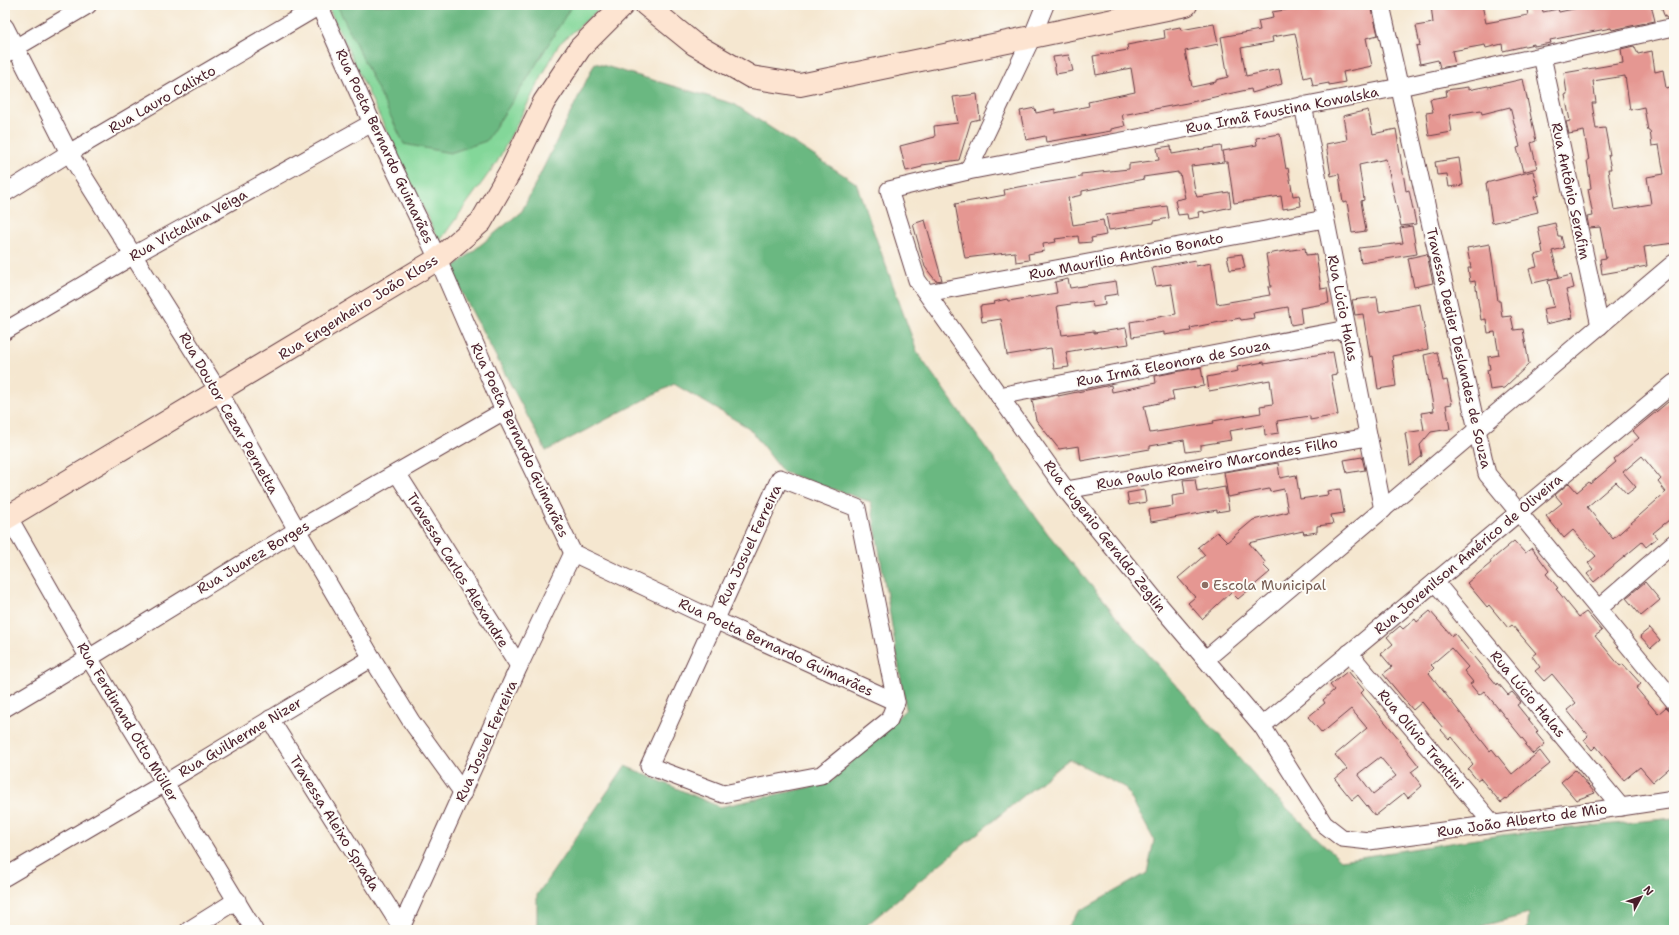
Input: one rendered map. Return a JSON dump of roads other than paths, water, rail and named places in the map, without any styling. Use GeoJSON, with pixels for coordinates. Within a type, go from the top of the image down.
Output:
{"type":"FeatureCollection","features":[{"type":"Feature","properties":{"kind":"street"},"geometry":{"type":"LineString","coordinates":[[10,51],[88,5]]}},
{"type":"Feature","properties":{"kind":"street","name":"Rua Engenheiro João Kloss"},"geometry":{"type":"LineString","coordinates":[[6,516],[219,392],[438,259],[481,222],[511,170],[544,102],[580,48],[622,5]]}},
{"type":"Feature","properties":{"kind":"street"},"geometry":{"type":"LineString","coordinates":[[646,5],[694,44],[750,77],[800,85],[1186,5]]}},
{"type":"Feature","properties":{"kind":"street"},"geometry":{"type":"LineString","coordinates":[[968,171],[1032,37],[1045,5]]}},
{"type":"Feature","properties":{"kind":"street","name":"Travessa Dedier Deslandes de Souza"},"geometry":{"type":"LineString","coordinates":[[1382,5],[1487,474],[1674,701]]}},
{"type":"Feature","properties":{"kind":"street"},"geometry":{"type":"LineString","coordinates":[[1673,5],[1674,9]]}},
{"type":"Feature","properties":{"kind":"street","name":"Rua Poeta Bernardo Guimarães"},"geometry":{"type":"LineString","coordinates":[[319,6],[372,122],[438,259],[504,411],[574,553],[715,620],[896,702]]}},
{"type":"Feature","properties":{"kind":"street","name":"Rua Lauro Calixto"},"geometry":{"type":"LineString","coordinates":[[5,193],[69,153],[319,6]]}},
{"type":"Feature","properties":{"kind":"street","name":"Rua Doutor Cezar Pernetta"},"geometry":{"type":"LineString","coordinates":[[5,27],[10,51],[69,153],[219,392],[372,658],[411,721],[463,793]]}},
{"type":"Feature","properties":{"kind":"street","name":"Rua Irmã Faustina Kowalska"},"geometry":{"type":"LineString","coordinates":[[890,190],[968,171],[1400,87],[1674,27]]}},
{"type":"Feature","properties":{"kind":"street","name":"Rua Antônio Serafim"},"geometry":{"type":"LineString","coordinates":[[1542,56],[1600,326]]}},
{"type":"Feature","properties":{"kind":"street","name":"Rua Lúcio Halas"},"geometry":{"type":"LineString","coordinates":[[1303,106],[1382,510]]}},
{"type":"Feature","properties":{"kind":"street","name":"Rua Victalina Veiga"},"geometry":{"type":"LineString","coordinates":[[5,331],[134,255],[372,122]]}},
{"type":"Feature","properties":{"kind":"street","name":"Rua Eugenio Geraldo Zeglin"},"geometry":{"type":"LineString","coordinates":[[890,190],[917,280],[1066,490],[1161,608],[1262,726],[1324,824],[1342,838],[1369,841]]}},
{"type":"Feature","properties":{"kind":"street","name":"Rua Maurílio Antônio Bonato"},"geometry":{"type":"LineString","coordinates":[[927,293],[1325,219]]}},
{"type":"Feature","properties":{"kind":"street"},"geometry":{"type":"LineString","coordinates":[[1206,659],[1674,263]]}},
{"type":"Feature","properties":{"kind":"street","name":"Rua Irmã Eleonora de Souza"},"geometry":{"type":"LineString","coordinates":[[999,396],[1347,329]]}},
{"type":"Feature","properties":{"kind":"street","name":"Rua Jovenilson Américo de Oliveira"},"geometry":{"type":"LineString","coordinates":[[1262,726],[1674,383]]}},
{"type":"Feature","properties":{"kind":"street","name":"Rua Juarez Borges"},"geometry":{"type":"LineString","coordinates":[[5,708],[297,530],[504,411]]}},
{"type":"Feature","properties":{"kind":"street","name":"Rua Paulo Romeiro Marcondes Filho"},"geometry":{"type":"LineString","coordinates":[[1066,490],[1368,437]]}},
{"type":"Feature","properties":{"kind":"street","name":"Travessa Carlos Alexandre"},"geometry":{"type":"LineString","coordinates":[[397,473],[519,666]]}},
{"type":"Feature","properties":{"kind":"street","name":"Rua Josuel Ferreira"},"geometry":{"type":"LineString","coordinates":[[780,478],[857,508],[896,702],[889,720],[821,775],[723,794],[649,766],[715,620],[780,478]]}},
{"type":"Feature","properties":{"kind":"street","name":"Rua Ferdinand Otto Müller"},"geometry":{"type":"LineString","coordinates":[[6,516],[89,658],[254,930]]}},
{"type":"Feature","properties":{"kind":"street"},"geometry":{"type":"LineString","coordinates":[[1598,609],[1674,543]]}},
{"type":"Feature","properties":{"kind":"street","name":"Rua Josuel Ferreira"},"geometry":{"type":"LineString","coordinates":[[400,929],[463,793],[519,666],[574,553]]}},
{"type":"Feature","properties":{"kind":"street","name":"Rua Lúcio Halas"},"geometry":{"type":"LineString","coordinates":[[1435,582],[1622,807]]}},
{"type":"Feature","properties":{"kind":"street","name":"Rua Olívio Trentini"},"geometry":{"type":"LineString","coordinates":[[1350,653],[1493,824]]}},
{"type":"Feature","properties":{"kind":"street","name":"Rua Guilherme Nizer"},"geometry":{"type":"LineString","coordinates":[[5,876],[372,658]]}},
{"type":"Feature","properties":{"kind":"street","name":"Travessa Aleixo Sprada"},"geometry":{"type":"LineString","coordinates":[[270,719],[400,929]]}},
{"type":"Feature","properties":{"kind":"street","name":"Rua João Alberto de Mio"},"geometry":{"type":"LineString","coordinates":[[1369,841],[1674,799]]}},
{"type":"Feature","properties":{"kind":"street"},"geometry":{"type":"LineString","coordinates":[[189,930],[237,900]]}},
{"type":"Feature","properties":{"kind":"place","name":"Escola Municipal"},"geometry":{"type":"Point","coordinates":[1205,585]}}]}
